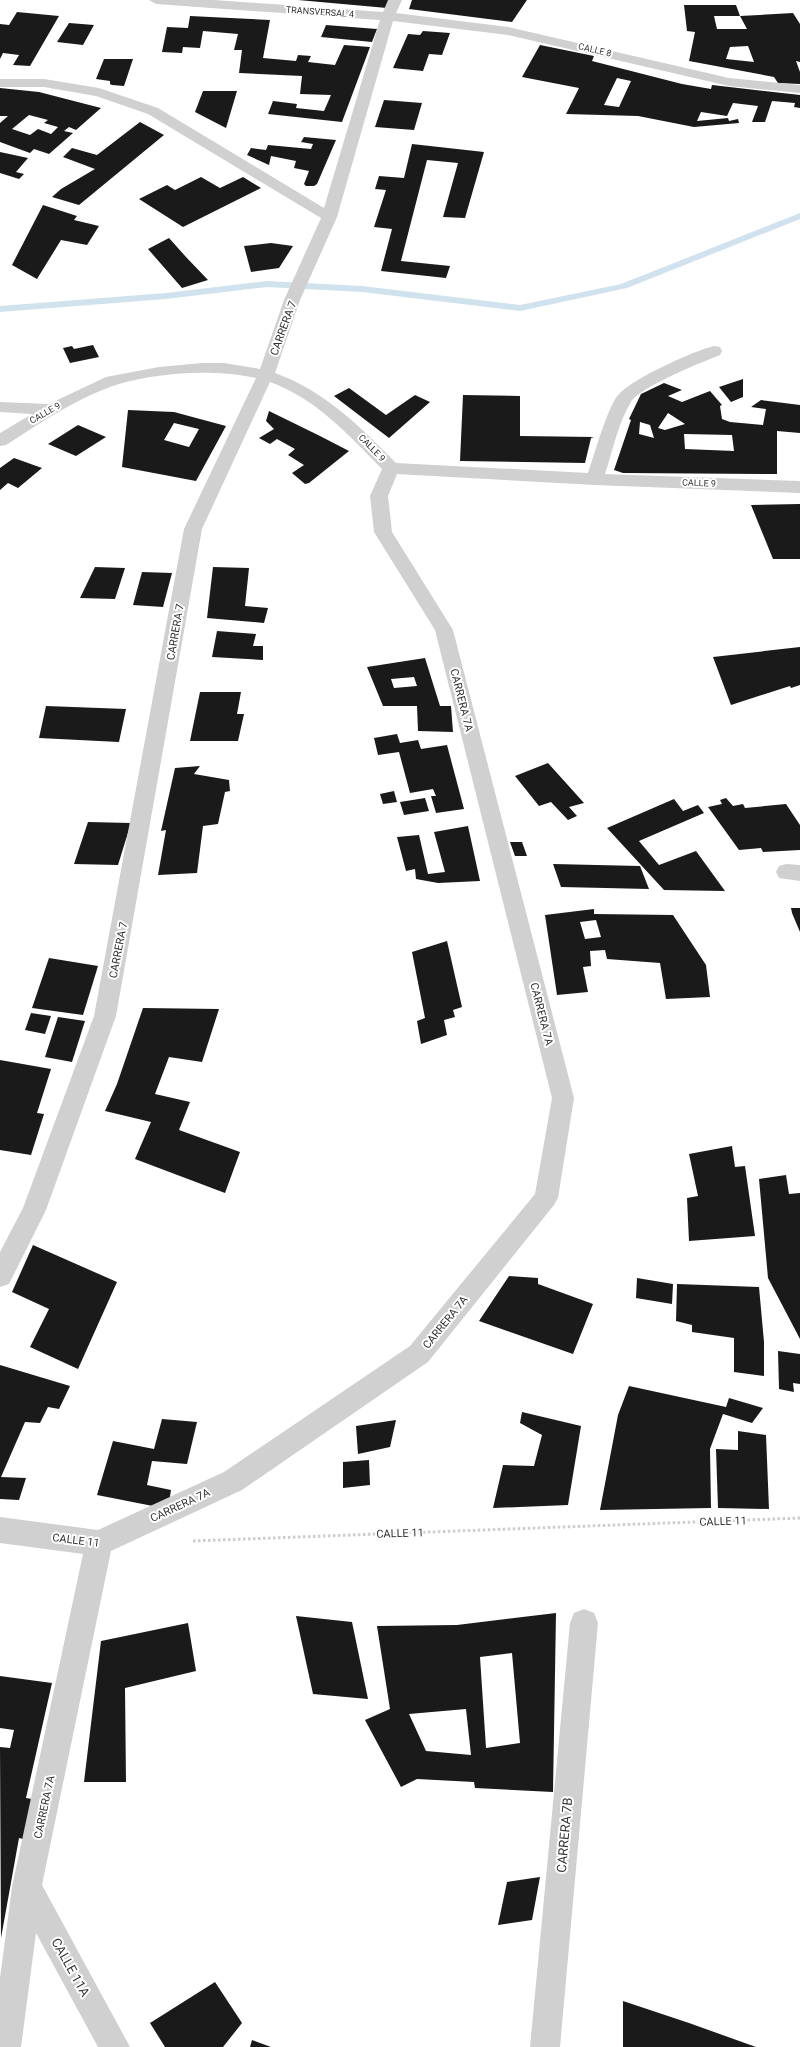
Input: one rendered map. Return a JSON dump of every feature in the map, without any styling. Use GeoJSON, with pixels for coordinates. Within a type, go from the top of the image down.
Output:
{"type":"FeatureCollection","features":[{"type":"Feature","properties":{"kind":"street","name":"TRANSVERSAL 4"},"geometry":{"type":"LineString","coordinates":[[156,0],[388,16]]}},
{"type":"Feature","properties":{"kind":"street","name":"CARRERA 7"},"geometry":{"type":"LineString","coordinates":[[0,1276],[34,1210],[105,1016],[194,529],[266,374],[292,300],[329,217],[388,16],[395,0]]}},
{"type":"Feature","properties":{"kind":"street","name":"CALLE 8"},"geometry":{"type":"LineString","coordinates":[[388,16],[508,31],[729,82],[800,89]]}},
{"type":"Feature","properties":{"kind":"street"},"geometry":{"type":"LineString","coordinates":[[0,83],[44,83],[99,92],[153,111],[329,217]]}},
{"type":"Feature","properties":{"kind":"street"},"geometry":{"type":"LineString","coordinates":[[595,479],[616,416],[625,397],[659,375],[714,350]]}},
{"type":"Feature","properties":{"kind":"street","name":"CALLE 9"},"geometry":{"type":"LineString","coordinates":[[0,441],[48,410],[113,380],[167,370],[214,368],[266,374],[304,391],[351,427],[391,468],[595,479],[800,487]]}},
{"type":"Feature","properties":{"kind":"street"},"geometry":{"type":"LineString","coordinates":[[0,407],[48,410]]}},
{"type":"Feature","properties":{"kind":"street","name":"CARRERA 7A"},"geometry":{"type":"LineString","coordinates":[[6,2047],[27,1887],[99,1543],[233,1481],[419,1354],[546,1198],[563,1098],[444,630],[383,532],[379,496],[391,468]]}},
{"type":"Feature","properties":{"kind":"street","name":"CALLE 11"},"geometry":{"type":"LineString","coordinates":[[0,1530],[99,1543]]}},
{"type":"Feature","properties":{"kind":"street","name":"CARRERA 7B"},"geometry":{"type":"LineString","coordinates":[[545,2047],[584,1623]]}},
{"type":"Feature","properties":{"kind":"street","name":"CALLE 11A"},"geometry":{"type":"LineString","coordinates":[[27,1887],[115,2047]]}},
{"type":"Feature","properties":{"kind":"path","name":"CALLE 11"},"geometry":{"type":"LineString","coordinates":[[186,1541],[800,1518]]}},
{"type":"Feature","properties":{"kind":"building"},"geometry":{"type":"Polygon","coordinates":[[[298,0],[390,0],[387,8],[298,0]]]}},
{"type":"Feature","properties":{"kind":"building"},"geometry":{"type":"Polygon","coordinates":[[[412,0],[527,0],[512,22],[409,9],[412,0]]]}},
{"type":"Feature","properties":{"kind":"building"},"geometry":{"type":"Polygon","coordinates":[[[684,5],[736,5],[740,16],[793,13],[800,24],[800,62],[796,61],[800,72],[800,84],[778,83],[774,77],[689,61],[695,32],[687,31],[684,5]],[[714,16],[717,29],[747,29],[740,16],[714,16]],[[748,46],[730,47],[726,59],[754,62],[748,46]]]}},
{"type":"Feature","properties":{"kind":"building"},"geometry":{"type":"Polygon","coordinates":[[[17,12],[59,16],[30,66],[13,65],[19,55],[3,53],[0,59],[0,24],[9,25],[17,12]]]}},
{"type":"Feature","properties":{"kind":"building"},"geometry":{"type":"Polygon","coordinates":[[[190,16],[270,20],[263,58],[296,61],[298,55],[311,56],[308,62],[335,65],[344,45],[370,47],[342,122],[268,114],[273,101],[297,104],[296,108],[324,111],[331,95],[300,94],[302,76],[239,73],[242,50],[234,50],[238,34],[203,31],[200,48],[183,47],[182,53],[162,52],[167,27],[188,28],[190,16]]]}},
{"type":"Feature","properties":{"kind":"building"},"geometry":{"type":"Polygon","coordinates":[[[69,23],[94,25],[83,45],[57,42],[69,23]]]}},
{"type":"Feature","properties":{"kind":"building"},"geometry":{"type":"Polygon","coordinates":[[[326,25],[377,29],[372,42],[321,37],[326,25]]]}},
{"type":"Feature","properties":{"kind":"building"},"geometry":{"type":"Polygon","coordinates":[[[423,31],[450,33],[442,55],[429,54],[423,71],[393,68],[408,34],[420,35],[423,31]]]}},
{"type":"Feature","properties":{"kind":"building"},"geometry":{"type":"Polygon","coordinates":[[[540,45],[594,56],[592,61],[682,84],[711,89],[712,85],[800,95],[800,108],[794,107],[795,103],[772,101],[765,122],[752,122],[758,106],[733,103],[727,116],[701,112],[697,121],[728,118],[729,121],[738,119],[739,123],[694,127],[638,116],[566,114],[579,88],[522,77],[540,45]],[[617,78],[604,105],[619,107],[631,81],[617,78]]]}},
{"type":"Feature","properties":{"kind":"building"},"geometry":{"type":"Polygon","coordinates":[[[104,59],[133,59],[124,86],[112,85],[110,84],[110,81],[96,79],[104,59]]]}},
{"type":"Feature","properties":{"kind":"building"},"geometry":{"type":"Polygon","coordinates":[[[0,88],[39,92],[101,108],[76,130],[69,127],[64,131],[73,133],[49,154],[34,149],[30,153],[0,142],[0,123],[8,116],[0,116],[0,88]],[[29,115],[12,129],[30,135],[38,129],[51,134],[58,127],[44,123],[48,120],[29,115]]]}},
{"type":"Feature","properties":{"kind":"building"},"geometry":{"type":"Polygon","coordinates":[[[203,91],[237,91],[226,128],[195,112],[203,91]]]}},
{"type":"Feature","properties":{"kind":"building"},"geometry":{"type":"Polygon","coordinates":[[[384,100],[422,103],[414,130],[375,127],[384,100]]]}},
{"type":"Feature","properties":{"kind":"building"},"geometry":{"type":"Polygon","coordinates":[[[140,122],[164,135],[79,205],[52,197],[61,189],[95,169],[63,157],[72,148],[97,155],[140,122]]]}},
{"type":"Feature","properties":{"kind":"building"},"geometry":{"type":"Polygon","coordinates":[[[304,137],[336,140],[317,184],[314,186],[306,186],[304,184],[309,171],[294,168],[296,161],[271,156],[269,165],[247,155],[251,148],[266,150],[268,145],[311,149],[313,144],[301,142],[304,137]]]}},
{"type":"Feature","properties":{"kind":"building"},"geometry":{"type":"Polygon","coordinates":[[[412,144],[484,152],[465,218],[443,217],[458,163],[427,160],[401,261],[450,266],[446,278],[381,271],[392,229],[374,227],[386,190],[375,189],[379,176],[404,178],[412,144]]]}},
{"type":"Feature","properties":{"kind":"building"},"geometry":{"type":"Polygon","coordinates":[[[0,152],[28,158],[16,172],[24,174],[19,179],[0,173],[0,152]]]}},
{"type":"Feature","properties":{"kind":"building"},"geometry":{"type":"Polygon","coordinates":[[[201,177],[220,188],[243,177],[261,188],[183,227],[139,199],[167,185],[175,190],[201,177]]]}},
{"type":"Feature","properties":{"kind":"building"},"geometry":{"type":"Polygon","coordinates":[[[43,205],[77,216],[74,220],[99,226],[87,245],[61,240],[37,279],[12,265],[43,205]]]}},
{"type":"Feature","properties":{"kind":"building"},"geometry":{"type":"Polygon","coordinates":[[[169,238],[208,280],[182,288],[148,249],[169,238]]]}},
{"type":"Feature","properties":{"kind":"building"},"geometry":{"type":"Polygon","coordinates":[[[271,243],[293,246],[279,268],[251,272],[244,246],[271,243]]]}},
{"type":"Feature","properties":{"kind":"building"},"geometry":{"type":"Polygon","coordinates":[[[93,345],[99,357],[70,363],[63,348],[72,346],[74,349],[93,345]]]}},
{"type":"Feature","properties":{"kind":"building"},"geometry":{"type":"Polygon","coordinates":[[[743,379],[743,397],[731,402],[719,387],[743,379]]]}},
{"type":"Feature","properties":{"kind":"building"},"geometry":{"type":"Polygon","coordinates":[[[664,383],[682,390],[668,396],[682,402],[710,391],[722,405],[720,406],[722,419],[730,422],[763,425],[766,409],[751,407],[761,400],[800,405],[800,433],[777,431],[777,474],[623,473],[614,470],[631,420],[629,419],[641,394],[664,383]],[[668,413],[658,428],[665,430],[685,424],[668,413]],[[640,422],[639,434],[654,438],[650,425],[640,422]],[[684,434],[685,449],[734,451],[732,435],[684,434]]]}},
{"type":"Feature","properties":{"kind":"building"},"geometry":{"type":"Polygon","coordinates":[[[349,388],[386,415],[415,395],[430,402],[389,438],[334,396],[349,388]]]}},
{"type":"Feature","properties":{"kind":"building"},"geometry":{"type":"Polygon","coordinates":[[[463,395],[520,396],[520,436],[594,437],[591,438],[585,463],[460,461],[463,395]]]}},
{"type":"Feature","properties":{"kind":"building"},"geometry":{"type":"Polygon","coordinates":[[[128,410],[174,412],[226,426],[196,481],[122,467],[128,410]],[[174,423],[164,440],[189,447],[199,429],[174,423]]]}},
{"type":"Feature","properties":{"kind":"building"},"geometry":{"type":"Polygon","coordinates":[[[269,411],[349,451],[309,483],[305,484],[292,473],[304,465],[288,455],[295,449],[277,439],[270,444],[259,438],[274,429],[266,421],[269,411]]]}},
{"type":"Feature","properties":{"kind":"building"},"geometry":{"type":"Polygon","coordinates":[[[78,425],[106,437],[76,456],[48,444],[78,425]]]}},
{"type":"Feature","properties":{"kind":"building"},"geometry":{"type":"Polygon","coordinates":[[[14,458],[42,468],[18,488],[8,483],[0,490],[0,468],[14,458]]]}},
{"type":"Feature","properties":{"kind":"building"},"geometry":{"type":"Polygon","coordinates":[[[800,504],[800,559],[773,559],[751,505],[800,504]]]}},
{"type":"Feature","properties":{"kind":"building"},"geometry":{"type":"Polygon","coordinates":[[[95,567],[125,568],[115,599],[80,598],[95,567]]]}},
{"type":"Feature","properties":{"kind":"building"},"geometry":{"type":"Polygon","coordinates":[[[213,567],[249,568],[245,606],[268,608],[264,623],[207,618],[213,567]]]}},
{"type":"Feature","properties":{"kind":"building"},"geometry":{"type":"Polygon","coordinates":[[[142,572],[172,573],[163,607],[133,605],[142,572]]]}},
{"type":"Feature","properties":{"kind":"building"},"geometry":{"type":"Polygon","coordinates":[[[217,631],[256,634],[253,646],[263,646],[263,660],[212,657],[217,631]]]}},
{"type":"Feature","properties":{"kind":"building"},"geometry":{"type":"Polygon","coordinates":[[[800,647],[800,685],[791,688],[790,686],[731,705],[713,657],[800,647]]]}},
{"type":"Feature","properties":{"kind":"building"},"geometry":{"type":"Polygon","coordinates":[[[425,658],[440,706],[451,706],[453,732],[418,731],[417,706],[383,706],[367,667],[425,658]],[[414,677],[391,679],[394,688],[417,686],[414,677]]]}},
{"type":"Feature","properties":{"kind":"building"},"geometry":{"type":"Polygon","coordinates":[[[200,692],[241,692],[237,714],[244,714],[238,741],[190,741],[200,692]]]}},
{"type":"Feature","properties":{"kind":"building"},"geometry":{"type":"Polygon","coordinates":[[[46,706],[126,709],[119,742],[39,738],[46,706]]]}},
{"type":"Feature","properties":{"kind":"building"},"geometry":{"type":"Polygon","coordinates":[[[397,734],[400,743],[418,740],[421,749],[447,745],[464,809],[436,813],[431,796],[436,796],[433,789],[410,793],[399,752],[378,755],[374,738],[397,734]]]}},
{"type":"Feature","properties":{"kind":"building"},"geometry":{"type":"Polygon","coordinates":[[[548,763],[584,803],[569,807],[577,816],[568,820],[551,802],[539,806],[515,776],[548,763]]]}},
{"type":"Feature","properties":{"kind":"building"},"geometry":{"type":"Polygon","coordinates":[[[200,766],[194,774],[229,780],[230,791],[225,792],[218,824],[203,826],[197,873],[158,875],[166,830],[161,831],[175,768],[200,766]]]}},
{"type":"Feature","properties":{"kind":"building"},"geometry":{"type":"Polygon","coordinates":[[[394,791],[397,802],[383,804],[380,794],[394,791]]]}},
{"type":"Feature","properties":{"kind":"building"},"geometry":{"type":"Polygon","coordinates":[[[425,798],[429,811],[404,815],[400,802],[425,798]]]}},
{"type":"Feature","properties":{"kind":"building"},"geometry":{"type":"Polygon","coordinates":[[[726,798],[733,806],[743,804],[745,808],[786,804],[800,825],[800,850],[763,852],[761,848],[739,850],[708,807],[722,804],[720,800],[726,798]]]}},
{"type":"Feature","properties":{"kind":"building"},"geometry":{"type":"Polygon","coordinates":[[[674,799],[683,811],[698,805],[704,813],[639,841],[659,865],[696,851],[725,891],[664,890],[607,828],[674,799]]]}},
{"type":"Feature","properties":{"kind":"building"},"geometry":{"type":"Polygon","coordinates":[[[88,822],[131,823],[118,865],[74,864],[88,822]]]}},
{"type":"Feature","properties":{"kind":"building"},"geometry":{"type":"Polygon","coordinates":[[[468,826],[480,881],[438,883],[416,879],[415,869],[406,871],[397,837],[419,835],[428,874],[445,872],[434,832],[468,826]]]}},
{"type":"Feature","properties":{"kind":"building"},"geometry":{"type":"Polygon","coordinates":[[[510,842],[522,842],[527,856],[515,856],[510,842]]]}},
{"type":"Feature","properties":{"kind":"building"},"geometry":{"type":"Polygon","coordinates":[[[553,864],[640,866],[649,889],[561,887],[553,864]]]}},
{"type":"Feature","properties":{"kind":"building"},"geometry":{"type":"Polygon","coordinates":[[[791,908],[800,908],[800,932],[792,913],[791,908]]]}},
{"type":"Feature","properties":{"kind":"building"},"geometry":{"type":"Polygon","coordinates":[[[594,909],[594,914],[673,915],[706,965],[710,997],[666,999],[660,963],[607,959],[605,950],[590,951],[591,966],[583,967],[588,992],[557,995],[545,915],[594,909]],[[596,920],[580,922],[585,939],[601,937],[596,920]]]}},
{"type":"Feature","properties":{"kind":"building"},"geometry":{"type":"Polygon","coordinates":[[[447,941],[462,1007],[453,1010],[455,1017],[444,1020],[447,1035],[421,1044],[417,1021],[425,1018],[412,952],[447,941]]]}},
{"type":"Feature","properties":{"kind":"building"},"geometry":{"type":"Polygon","coordinates":[[[49,958],[98,966],[83,1015],[32,1008],[49,958]]]}},
{"type":"Feature","properties":{"kind":"building"},"geometry":{"type":"Polygon","coordinates":[[[143,1008],[219,1009],[202,1062],[169,1057],[155,1094],[190,1102],[179,1130],[240,1152],[225,1193],[135,1159],[151,1122],[105,1111],[117,1084],[143,1008]]]}},
{"type":"Feature","properties":{"kind":"building"},"geometry":{"type":"Polygon","coordinates":[[[31,1013],[51,1016],[45,1034],[25,1030],[31,1013]]]}},
{"type":"Feature","properties":{"kind":"building"},"geometry":{"type":"Polygon","coordinates":[[[58,1017],[85,1021],[72,1062],[45,1057],[58,1017]]]}},
{"type":"Feature","properties":{"kind":"building"},"geometry":{"type":"Polygon","coordinates":[[[0,1060],[51,1069],[37,1113],[44,1114],[31,1155],[0,1150],[0,1060]]]}},
{"type":"Feature","properties":{"kind":"building"},"geometry":{"type":"Polygon","coordinates":[[[732,1146],[735,1167],[745,1166],[755,1236],[689,1241],[687,1198],[698,1196],[689,1154],[732,1146]]]}},
{"type":"Feature","properties":{"kind":"building"},"geometry":{"type":"Polygon","coordinates":[[[786,1175],[789,1194],[800,1193],[800,1339],[768,1278],[759,1179],[786,1175]]]}},
{"type":"Feature","properties":{"kind":"building"},"geometry":{"type":"Polygon","coordinates":[[[33,1245],[117,1282],[78,1369],[30,1347],[49,1309],[12,1292],[33,1245]]]}},
{"type":"Feature","properties":{"kind":"building"},"geometry":{"type":"Polygon","coordinates":[[[509,1276],[538,1278],[538,1284],[593,1304],[573,1354],[479,1321],[509,1276]]]}},
{"type":"Feature","properties":{"kind":"building"},"geometry":{"type":"Polygon","coordinates":[[[637,1278],[673,1284],[672,1304],[636,1298],[637,1278]]]}},
{"type":"Feature","properties":{"kind":"building"},"geometry":{"type":"Polygon","coordinates":[[[677,1284],[759,1287],[764,1342],[764,1376],[734,1372],[734,1338],[692,1332],[692,1325],[676,1321],[677,1284]]]}},
{"type":"Feature","properties":{"kind":"building"},"geometry":{"type":"Polygon","coordinates":[[[778,1351],[800,1354],[800,1384],[793,1383],[794,1392],[779,1389],[778,1351]]]}},
{"type":"Feature","properties":{"kind":"building"},"geometry":{"type":"Polygon","coordinates":[[[0,1365],[70,1386],[59,1409],[48,1407],[40,1423],[25,1422],[1,1477],[26,1478],[19,1500],[0,1499],[0,1365]]]}},
{"type":"Feature","properties":{"kind":"building"},"geometry":{"type":"Polygon","coordinates":[[[629,1386],[726,1407],[729,1398],[763,1408],[752,1423],[723,1414],[710,1449],[711,1508],[600,1510],[618,1415],[629,1386]]]}},
{"type":"Feature","properties":{"kind":"building"},"geometry":{"type":"Polygon","coordinates":[[[522,1412],[581,1426],[568,1505],[493,1508],[503,1465],[534,1466],[542,1435],[520,1423],[522,1412]]]}},
{"type":"Feature","properties":{"kind":"building"},"geometry":{"type":"Polygon","coordinates":[[[162,1419],[197,1422],[187,1464],[152,1461],[147,1485],[171,1490],[168,1509],[97,1495],[113,1441],[154,1449],[162,1419]]]}},
{"type":"Feature","properties":{"kind":"building"},"geometry":{"type":"Polygon","coordinates":[[[396,1420],[390,1447],[358,1454],[356,1426],[396,1420]]]}},
{"type":"Feature","properties":{"kind":"building"},"geometry":{"type":"Polygon","coordinates":[[[738,1431],[766,1435],[769,1509],[718,1508],[716,1449],[738,1450],[738,1431]]]}},
{"type":"Feature","properties":{"kind":"building"},"geometry":{"type":"Polygon","coordinates":[[[369,1460],[370,1485],[343,1488],[343,1462],[369,1460]]]}},
{"type":"Feature","properties":{"kind":"building"},"geometry":{"type":"Polygon","coordinates":[[[556,1613],[553,1792],[475,1788],[474,1782],[417,1779],[401,1787],[365,1720],[390,1709],[377,1626],[457,1625],[556,1613]],[[512,1653],[480,1657],[486,1748],[520,1743],[512,1653]],[[466,1709],[409,1714],[426,1751],[471,1755],[466,1709]]]}},
{"type":"Feature","properties":{"kind":"building"},"geometry":{"type":"Polygon","coordinates":[[[296,1616],[352,1622],[368,1699],[313,1694],[296,1616]]]}},
{"type":"Feature","properties":{"kind":"building"},"geometry":{"type":"Polygon","coordinates":[[[188,1623],[196,1671],[125,1688],[126,1782],[84,1782],[101,1641],[188,1623]]]}},
{"type":"Feature","properties":{"kind":"building"},"geometry":{"type":"Polygon","coordinates":[[[0,1676],[52,1683],[26,1798],[32,1799],[23,1839],[19,1838],[1,1938],[0,1747],[10,1748],[14,1730],[0,1728],[0,1676]]]}},
{"type":"Feature","properties":{"kind":"building"},"geometry":{"type":"Polygon","coordinates":[[[540,1877],[532,1920],[498,1925],[507,1882],[540,1877]]]}},
{"type":"Feature","properties":{"kind":"building"},"geometry":{"type":"Polygon","coordinates":[[[215,1982],[242,2023],[223,2047],[165,2047],[150,2023],[215,1982]]]}},
{"type":"Feature","properties":{"kind":"building"},"geometry":{"type":"Polygon","coordinates":[[[623,2001],[689,2023],[756,2047],[623,2047],[623,2001]]]}},
{"type":"Feature","properties":{"kind":"building"},"geometry":{"type":"Polygon","coordinates":[[[252,2040],[271,2047],[250,2047],[252,2040]]]}},
{"type":"Feature","properties":{"kind":"waterway"},"geometry":{"type":"LineString","coordinates":[[0,309],[166,296],[267,284],[362,289],[520,308],[624,286],[800,216]]}}]}
